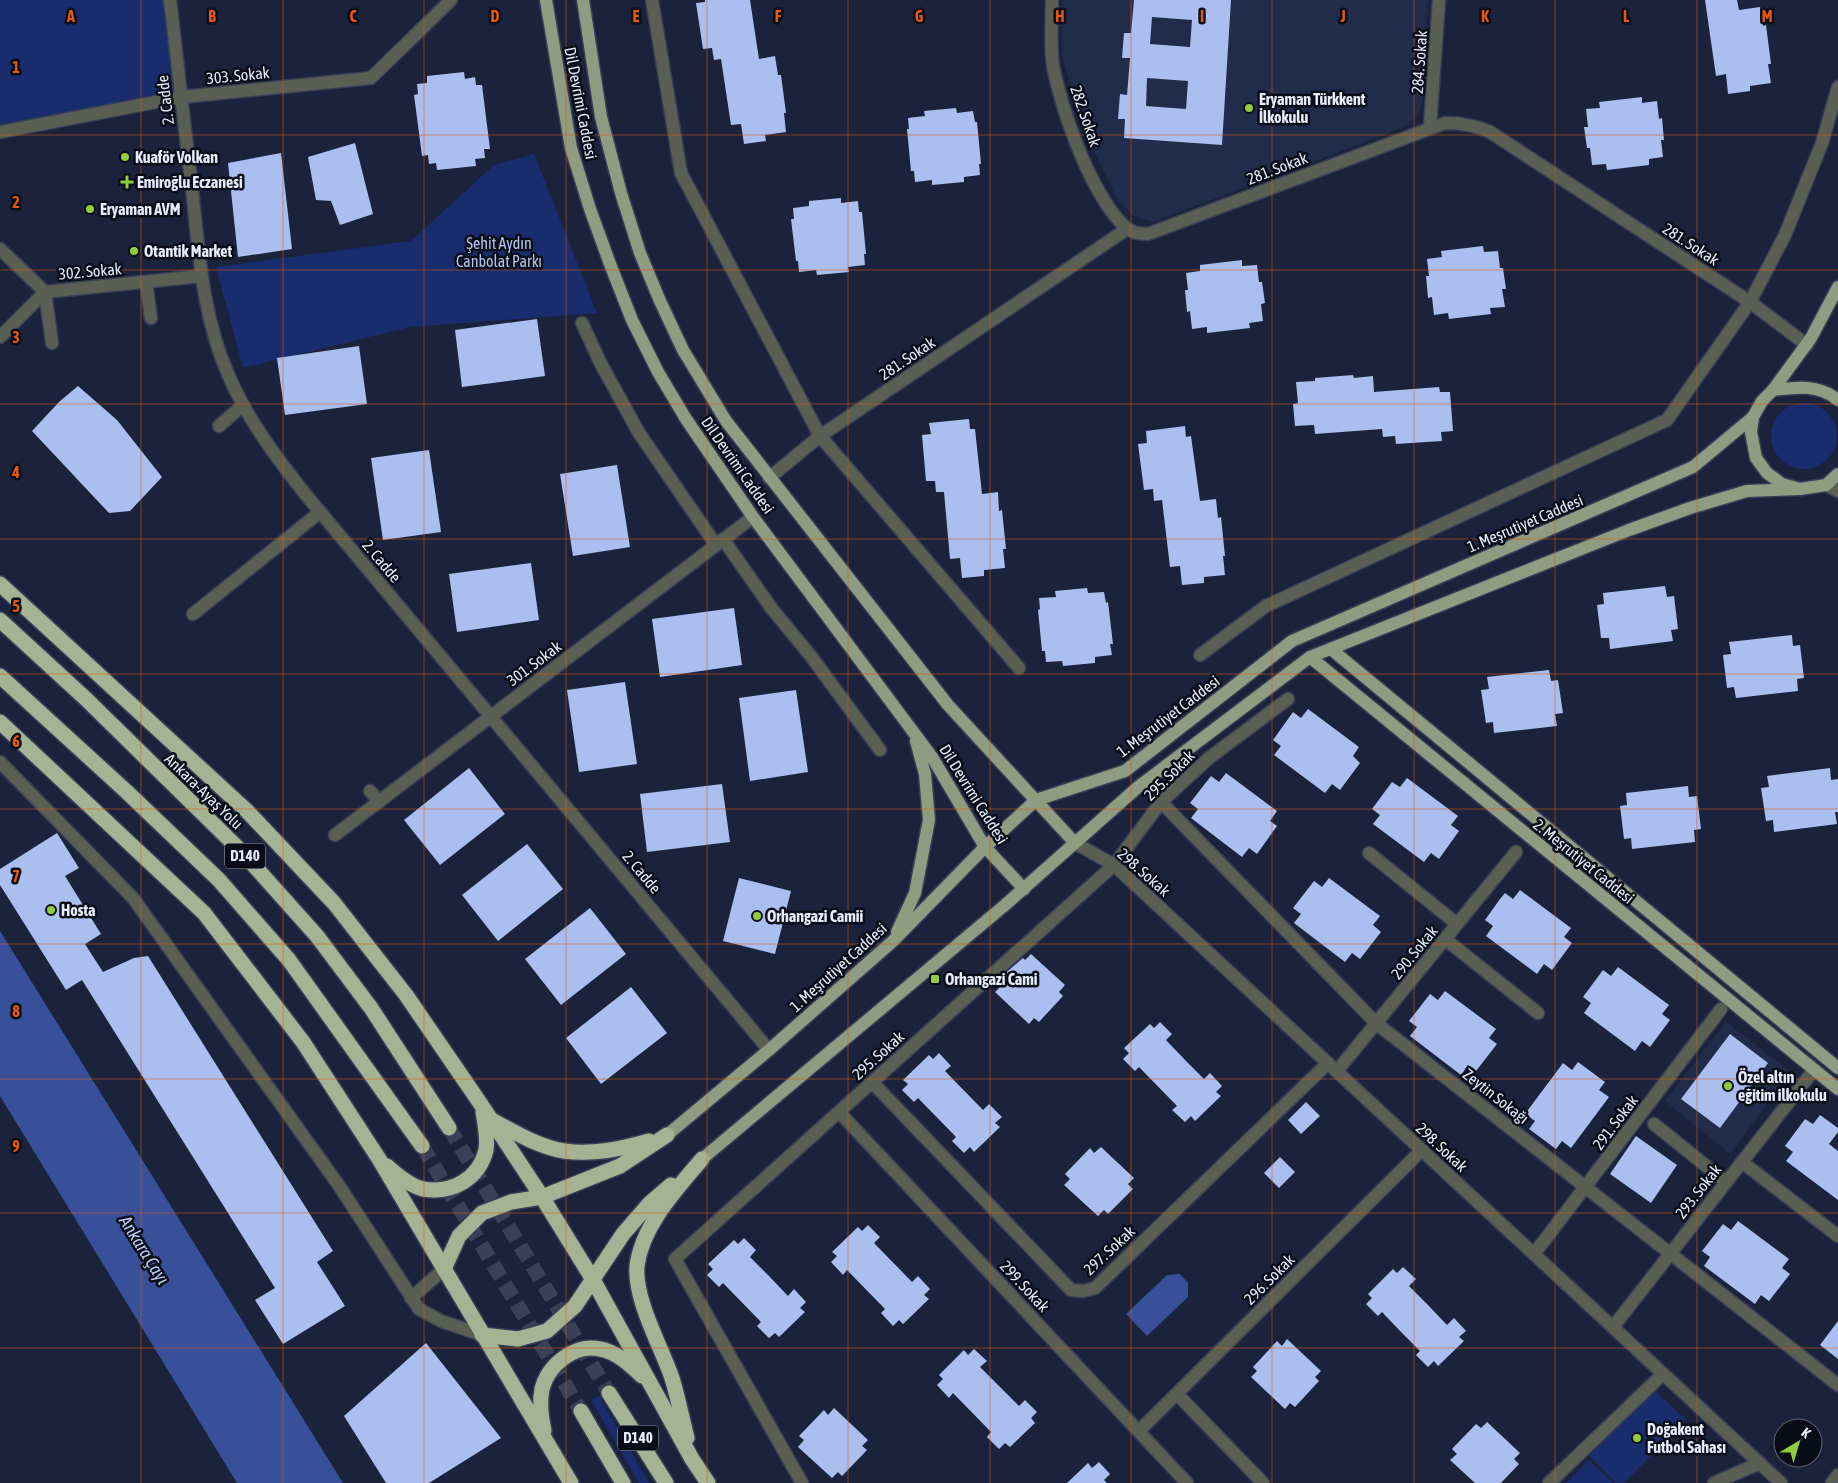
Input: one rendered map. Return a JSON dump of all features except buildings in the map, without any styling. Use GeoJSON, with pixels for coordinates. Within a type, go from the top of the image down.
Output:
{"type":"FeatureCollection","features":[{"type":"Feature","properties":{"kind":"highway"},"geometry":{"type":"LineString","coordinates":[[0,584],[247,811],[334,903],[406,995],[542,1197],[592,1278],[692,1459],[708,1483]]}},
{"type":"Feature","properties":{"kind":"highway","name":"Ankara-Ayaş Yolu"},"geometry":{"type":"LineString","coordinates":[[0,620],[86,700],[242,852],[311,929],[371,1008],[449,1128]]}},
{"type":"Feature","properties":{"kind":"highway","name":"D140"},"geometry":{"type":"LineString","coordinates":[[0,676],[127,792],[219,880],[289,960],[422,1146]]}},
{"type":"Feature","properties":{"kind":"highway"},"geometry":{"type":"LineString","coordinates":[[0,722],[204,913],[303,1042],[378,1159],[571,1483]]}},
{"type":"Feature","properties":{"kind":"highway"},"geometry":{"type":"LineString","coordinates":[[378,1159],[401,1178],[422,1188],[444,1191],[462,1184],[478,1170],[486,1150],[486,1126],[480,1103]]}},
{"type":"Feature","properties":{"kind":"highway"},"geometry":{"type":"LineString","coordinates":[[491,1119],[523,1137],[563,1151],[596,1152],[626,1148],[667,1136]]}},
{"type":"Feature","properties":{"kind":"highway"},"geometry":{"type":"LineString","coordinates":[[444,1269],[459,1236],[482,1213],[510,1202],[542,1197],[620,1166],[667,1136]]}},
{"type":"Feature","properties":{"kind":"highway"},"geometry":{"type":"LineString","coordinates":[[482,1334],[518,1339],[547,1331],[575,1306],[623,1234],[650,1203],[702,1159]]}},
{"type":"Feature","properties":{"kind":"highway"},"geometry":{"type":"LineString","coordinates":[[692,1459],[672,1380],[639,1293],[637,1266],[642,1245],[658,1212],[702,1159]]}},
{"type":"Feature","properties":{"kind":"highway"},"geometry":{"type":"LineString","coordinates":[[548,1444],[540,1412],[542,1389],[546,1376],[557,1363],[571,1353],[584,1349],[600,1348],[622,1358],[650,1383]]}},
{"type":"Feature","properties":{"kind":"highway","name":"D140"},"geometry":{"type":"LineString","coordinates":[[609,1393],[666,1483]]}},
{"type":"Feature","properties":{"kind":"highway","name":"D140"},"geometry":{"type":"LineString","coordinates":[[581,1411],[623,1483]]}},
{"type":"Feature","properties":{"kind":"main road","name":"Dil Devrimi Caddesi"},"geometry":{"type":"LineString","coordinates":[[546,0],[571,148],[593,218],[632,320],[658,372],[686,418],[753,517],[932,757],[985,847],[1024,889]]}},
{"type":"Feature","properties":{"kind":"main road","name":"Dil Devrimi Caddesi"},"geometry":{"type":"LineString","coordinates":[[583,0],[601,117],[621,193],[640,253],[683,350],[726,421],[948,705],[1075,843]]}},
{"type":"Feature","properties":{"kind":"main road"},"geometry":{"type":"LineString","coordinates":[[1773,390],[1806,345],[1838,287]]}},
{"type":"Feature","properties":{"kind":"main road"},"geometry":{"type":"LineString","coordinates":[[1773,390],[1812,387],[1830,393],[1838,400]]}},
{"type":"Feature","properties":{"kind":"main road","name":"1. Meşrutiyet Caddesi"},"geometry":{"type":"LineString","coordinates":[[667,1136],[769,1050],[893,941],[985,847],[1036,800],[1125,771],[1292,640],[1693,467],[1752,417],[1762,401],[1773,390]]}},
{"type":"Feature","properties":{"kind":"main road"},"geometry":{"type":"LineString","coordinates":[[1752,417],[1751,432],[1756,458],[1767,473],[1782,484],[1800,489]]}},
{"type":"Feature","properties":{"kind":"main road"},"geometry":{"type":"LineString","coordinates":[[702,1159],[1024,889],[1138,787],[1310,657],[1629,530],[1690,508],[1747,491],[1800,489],[1826,485],[1838,474]]}},
{"type":"Feature","properties":{"kind":"main road","name":"2. Meşrutiyet Caddesi"},"geometry":{"type":"LineString","coordinates":[[1331,649],[1838,1068]]}},
{"type":"Feature","properties":{"kind":"main road","name":"2. Meşrutiyet Caddesi"},"geometry":{"type":"LineString","coordinates":[[1310,657],[1838,1089]]}},
{"type":"Feature","properties":{"kind":"main road"},"geometry":{"type":"LineString","coordinates":[[893,941],[915,893],[929,820],[925,774],[913,731]]}},
{"type":"Feature","properties":{"kind":"street","name":"2. Cadde"},"geometry":{"type":"LineString","coordinates":[[170,0],[205,302],[224,365],[243,405],[274,453],[320,512],[769,1050]]}},
{"type":"Feature","properties":{"kind":"street","name":"303. Sokak"},"geometry":{"type":"LineString","coordinates":[[0,132],[182,98],[371,78],[452,0]]}},
{"type":"Feature","properties":{"kind":"street"},"geometry":{"type":"LineString","coordinates":[[652,0],[681,172],[820,436],[1019,668]]}},
{"type":"Feature","properties":{"kind":"street","name":"282. Sokak"},"geometry":{"type":"LineString","coordinates":[[1052,0],[1053,64],[1064,107],[1078,146],[1098,190],[1112,214],[1127,229]]}},
{"type":"Feature","properties":{"kind":"street","name":"284. Sokak"},"geometry":{"type":"LineString","coordinates":[[1430,127],[1440,0]]}},
{"type":"Feature","properties":{"kind":"street"},"geometry":{"type":"LineString","coordinates":[[1200,655],[1266,606],[1668,420],[1750,302],[1785,235],[1822,143],[1838,87]]}},
{"type":"Feature","properties":{"kind":"street","name":"281. Sokak"},"geometry":{"type":"LineString","coordinates":[[769,478],[820,436],[1127,229],[1136,233],[1148,234],[1445,122],[1478,126],[1490,132],[1750,302],[1806,345]]}},
{"type":"Feature","properties":{"kind":"street"},"geometry":{"type":"LineString","coordinates":[[0,250],[45,292],[52,343]]}},
{"type":"Feature","properties":{"kind":"street","name":"302. Sokak"},"geometry":{"type":"LineString","coordinates":[[0,337],[45,292],[201,276]]}},
{"type":"Feature","properties":{"kind":"street"},"geometry":{"type":"LineString","coordinates":[[146,282],[151,318]]}},
{"type":"Feature","properties":{"kind":"street"},"geometry":{"type":"LineString","coordinates":[[582,323],[600,364],[634,426],[658,462],[810,655],[880,750]]}},
{"type":"Feature","properties":{"kind":"street"},"geometry":{"type":"LineString","coordinates":[[219,426],[243,405]]}},
{"type":"Feature","properties":{"kind":"street"},"geometry":{"type":"LineString","coordinates":[[1826,485],[1838,491]]}},
{"type":"Feature","properties":{"kind":"street"},"geometry":{"type":"LineString","coordinates":[[193,614],[320,512]]}},
{"type":"Feature","properties":{"kind":"street","name":"301. Sokak"},"geometry":{"type":"LineString","coordinates":[[335,835],[753,517]]}},
{"type":"Feature","properties":{"kind":"street","name":"295. Sokak"},"geometry":{"type":"LineString","coordinates":[[802,1483],[675,1259],[1114,865],[1161,802],[1209,758],[1288,699]]}},
{"type":"Feature","properties":{"kind":"street"},"geometry":{"type":"LineString","coordinates":[[0,762],[133,898],[340,1187],[419,1309],[441,1321],[482,1334]]}},
{"type":"Feature","properties":{"kind":"street"},"geometry":{"type":"LineString","coordinates":[[370,790],[379,802]]}},
{"type":"Feature","properties":{"kind":"street","name":"Zeytin Sokağı"},"geometry":{"type":"LineString","coordinates":[[1161,802],[1376,1023],[1838,1385]]}},
{"type":"Feature","properties":{"kind":"street","name":"298. Sokak"},"geometry":{"type":"LineString","coordinates":[[1075,843],[1114,865],[1781,1483]]}},
{"type":"Feature","properties":{"kind":"street"},"geometry":{"type":"LineString","coordinates":[[1369,852],[1457,924]]}},
{"type":"Feature","properties":{"kind":"street","name":"290. Sokak"},"geometry":{"type":"LineString","coordinates":[[1332,1067],[1376,1023],[1516,852]]}},
{"type":"Feature","properties":{"kind":"street"},"geometry":{"type":"LineString","coordinates":[[1445,939],[1538,1013]]}},
{"type":"Feature","properties":{"kind":"street","name":"291. Sokak"},"geometry":{"type":"LineString","coordinates":[[1534,1254],[1721,1009]]}},
{"type":"Feature","properties":{"kind":"street","name":"297. Sokak"},"geometry":{"type":"LineString","coordinates":[[872,1082],[1071,1290],[1083,1291],[1095,1288],[1332,1067]]}},
{"type":"Feature","properties":{"kind":"street","name":"293. Sokak"},"geometry":{"type":"LineString","coordinates":[[1613,1327],[1810,1075]]}},
{"type":"Feature","properties":{"kind":"street","name":"299. Sokak"},"geometry":{"type":"LineString","coordinates":[[839,1112],[1187,1483]]}},
{"type":"Feature","properties":{"kind":"street"},"geometry":{"type":"LineString","coordinates":[[1654,1124],[1726,1182]]}},
{"type":"Feature","properties":{"kind":"street","name":"296. Sokak"},"geometry":{"type":"LineString","coordinates":[[1139,1432],[1422,1150]]}},
{"type":"Feature","properties":{"kind":"street"},"geometry":{"type":"LineString","coordinates":[[1742,1162],[1838,1236]]}},
{"type":"Feature","properties":{"kind":"street"},"geometry":{"type":"LineString","coordinates":[[412,1298],[444,1269]]}},
{"type":"Feature","properties":{"kind":"street"},"geometry":{"type":"LineString","coordinates":[[1549,1483],[1663,1374]]}},
{"type":"Feature","properties":{"kind":"street"},"geometry":{"type":"LineString","coordinates":[[1177,1394],[1264,1483]]}},
{"type":"Feature","properties":{"kind":"street"},"geometry":{"type":"LineString","coordinates":[[1714,1483],[1760,1463]]}},
{"type":"Feature","properties":{"kind":"street"},"geometry":{"type":"LineString","coordinates":[[1832,1483],[1838,1475]]}},
{"type":"Feature","properties":{"kind":"shaded area","name":"Eryaman Türkkent İlkokulu"},"geometry":{"type":"Polygon","coordinates":[[[1062,0],[1428,0],[1423,100],[1418,116],[1405,127],[1153,222],[1134,216],[1118,201],[1082,126],[1062,56],[1062,0]]]}},
{"type":"Feature","properties":{"kind":"shaded area","name":"Özel altın eğitim ilkokulu"},"geometry":{"type":"Polygon","coordinates":[[[1726,1022],[1791,1072],[1730,1154],[1665,1101],[1726,1022]]]}},
{"type":"Feature","properties":{"kind":"green space"},"geometry":{"type":"Polygon","coordinates":[[[0,0],[170,0],[182,97],[0,132],[0,0]]]}},
{"type":"Feature","properties":{"kind":"green space","name":"Şehit Aydın Canbolat Parkı"},"geometry":{"type":"Polygon","coordinates":[[[534,154],[597,313],[410,327],[243,368],[216,267],[411,241],[494,165],[534,154]]]}},
{"type":"Feature","properties":{"kind":"green space"},"geometry":{"type":"Polygon","coordinates":[[[1804,403],[1817,405],[1832,418],[1835,423],[1837,436],[1835,449],[1822,464],[1817,467],[1804,469],[1791,467],[1776,454],[1773,449],[1771,436],[1773,423],[1786,408],[1791,405],[1804,403]]]}},
{"type":"Feature","properties":{"kind":"green space","name":"Doğakent Futbol Sahası"},"geometry":{"type":"Polygon","coordinates":[[[1654,1390],[1686,1420],[1624,1483],[1616,1483],[1589,1456],[1654,1390]]]}},
{"type":"Feature","properties":{"kind":"green space"},"geometry":{"type":"Polygon","coordinates":[[[599,1396],[649,1483],[639,1483],[591,1400],[599,1396]]]}},
{"type":"Feature","properties":{"kind":"green space"},"geometry":{"type":"Polygon","coordinates":[[[1588,1460],[1614,1483],[1567,1483],[1588,1460]]]}},
{"type":"Feature","properties":{"kind":"water","name":"Ankara Çayı"},"geometry":{"type":"Polygon","coordinates":[[[0,931],[343,1483],[237,1483],[0,1096],[0,931]]]}},
{"type":"Feature","properties":{"kind":"water"},"geometry":{"type":"Polygon","coordinates":[[[1180,1274],[1188,1283],[1188,1297],[1147,1336],[1126,1314],[1167,1275],[1180,1274]]]}},
{"type":"Feature","properties":{"kind":"tunnel"},"geometry":{"type":"LineString","coordinates":[[449,1128],[609,1393]]}},
{"type":"Feature","properties":{"kind":"tunnel"},"geometry":{"type":"LineString","coordinates":[[422,1146],[581,1411]]}},
{"type":"Feature","properties":{"kind":"place","name":"Eryaman Türkkent İlkokulu"},"geometry":{"type":"Point","coordinates":[1249,108]}},
{"type":"Feature","properties":{"kind":"place","name":"Kuaför Volkan"},"geometry":{"type":"Point","coordinates":[125,157]}},
{"type":"Feature","properties":{"kind":"place","name":"Emiroğlu Eczanesi"},"geometry":{"type":"Point","coordinates":[127,182]}},
{"type":"Feature","properties":{"kind":"place","name":"Eryaman AVM"},"geometry":{"type":"Point","coordinates":[90,209]}},
{"type":"Feature","properties":{"kind":"place","name":"Otantik Market"},"geometry":{"type":"Point","coordinates":[134,251]}},
{"type":"Feature","properties":{"kind":"place","name":"Hosta"},"geometry":{"type":"Point","coordinates":[51,910]}},
{"type":"Feature","properties":{"kind":"place","name":"Orhangazi Camii"},"geometry":{"type":"Point","coordinates":[757,916]}},
{"type":"Feature","properties":{"kind":"place","name":"Orhangazi Cami"},"geometry":{"type":"Point","coordinates":[935,979]}},
{"type":"Feature","properties":{"kind":"place","name":"Özel altın eğitim ilkokulu"},"geometry":{"type":"Point","coordinates":[1728,1086]}},
{"type":"Feature","properties":{"kind":"place","name":"Doğakent Futbol Sahası"},"geometry":{"type":"Point","coordinates":[1637,1438]}}]}
